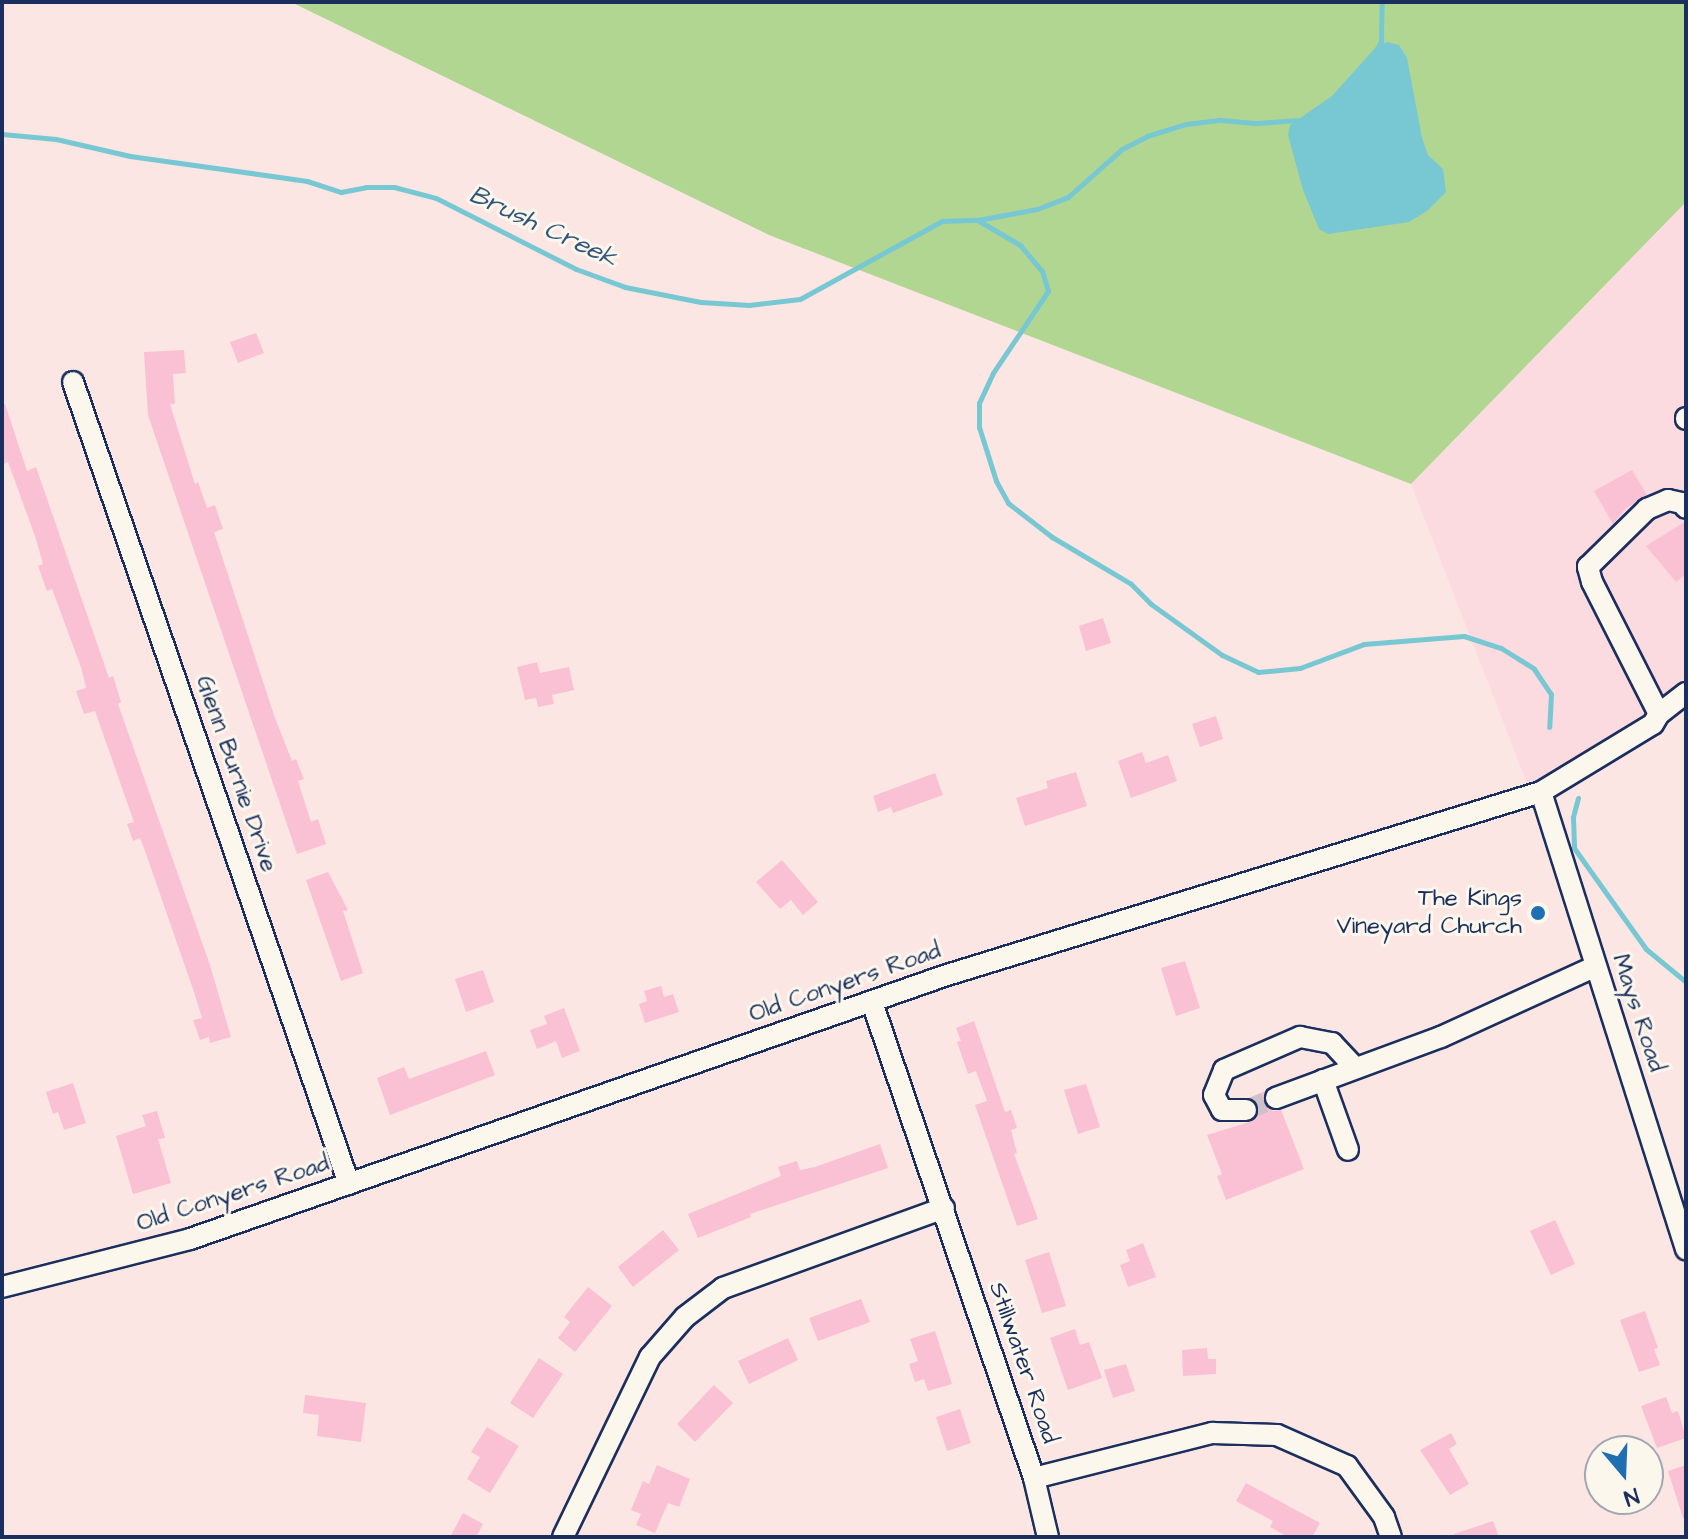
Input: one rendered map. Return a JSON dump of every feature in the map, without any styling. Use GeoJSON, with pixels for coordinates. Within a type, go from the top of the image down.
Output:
{"type":"FeatureCollection","features":[{"type":"Feature","properties":{"kind":"street","name":"Glenn Burnie Drive"},"geometry":{"type":"LineString","coordinates":[[73,382],[349,1184]]}},
{"type":"Feature","properties":{"kind":"street"},"geometry":{"type":"LineString","coordinates":[[1659,714],[1592,582],[1588,567],[1647,509],[1668,500],[1682,503],[1686,508]]}},
{"type":"Feature","properties":{"kind":"street","name":"Old Conyers Road"},"geometry":{"type":"LineString","coordinates":[[2,1287],[190,1239],[947,975],[1541,792],[1653,724],[1659,714],[1686,693]]}},
{"type":"Feature","properties":{"kind":"street","name":"Mays Road"},"geometry":{"type":"LineString","coordinates":[[1541,792],[1681,1217],[1686,1250]]}},
{"type":"Feature","properties":{"kind":"street"},"geometry":{"type":"LineString","coordinates":[[1276,1098],[1441,1037],[1596,966]]}},
{"type":"Feature","properties":{"kind":"street","name":"Stillwater Road"},"geometry":{"type":"LineString","coordinates":[[872,1002],[1034,1478],[1048,1537]]}},
{"type":"Feature","properties":{"kind":"street"},"geometry":{"type":"LineString","coordinates":[[1246,1110],[1222,1110],[1214,1095],[1224,1070],[1300,1037],[1332,1043],[1355,1068]]}},
{"type":"Feature","properties":{"kind":"street"},"geometry":{"type":"LineString","coordinates":[[1323,1080],[1348,1150]]}},
{"type":"Feature","properties":{"kind":"street"},"geometry":{"type":"LineString","coordinates":[[563,1537],[650,1357],[685,1317],[723,1288],[944,1208]]}},
{"type":"Feature","properties":{"kind":"street"},"geometry":{"type":"LineString","coordinates":[[1034,1478],[1212,1433],[1277,1435],[1347,1466],[1384,1517],[1391,1537]]}},
{"type":"Feature","properties":{"kind":"shaded area"},"geometry":{"type":"Polygon","coordinates":[[[1686,202],[1686,698],[1535,804],[1411,484],[1686,202]]]}},
{"type":"Feature","properties":{"kind":"green space"},"geometry":{"type":"Polygon","coordinates":[[[291,2],[1686,2],[1686,202],[1411,484],[769,235],[291,2]]]}},
{"type":"Feature","properties":{"kind":"water"},"geometry":{"type":"Polygon","coordinates":[[[1387,42],[1399,45],[1407,58],[1422,138],[1428,155],[1443,169],[1446,192],[1427,211],[1409,222],[1328,234],[1319,229],[1303,190],[1288,135],[1290,125],[1332,96],[1376,47],[1387,42]]]}},
{"type":"Feature","properties":{"kind":"building"},"geometry":{"type":"Polygon","coordinates":[[[256,333],[264,353],[238,363],[230,342],[256,333]]]}},
{"type":"Feature","properties":{"kind":"building"},"geometry":{"type":"Polygon","coordinates":[[[184,350],[186,373],[173,374],[175,404],[170,404],[195,484],[198,482],[207,508],[215,505],[223,529],[214,532],[275,718],[292,761],[296,759],[304,779],[298,781],[311,822],[318,819],[326,844],[297,854],[148,415],[144,352],[184,350]]]}},
{"type":"Feature","properties":{"kind":"building"},"geometry":{"type":"Polygon","coordinates":[[[2,404],[5,404],[27,471],[36,467],[109,678],[113,676],[121,702],[118,704],[210,965],[231,1037],[210,1043],[209,1037],[200,1040],[193,1020],[202,1018],[194,992],[144,848],[140,838],[133,841],[127,824],[134,822],[95,711],[84,714],[76,691],[86,688],[81,667],[52,589],[47,591],[38,566],[43,564],[36,539],[8,462],[2,464],[2,404]]]}},
{"type":"Feature","properties":{"kind":"building"},"geometry":{"type":"Polygon","coordinates":[[[1632,470],[1647,495],[1625,509],[1613,524],[1594,491],[1632,470]]]}},
{"type":"Feature","properties":{"kind":"building"},"geometry":{"type":"Polygon","coordinates":[[[1686,521],[1686,574],[1676,582],[1646,546],[1686,521]]]}},
{"type":"Feature","properties":{"kind":"building"},"geometry":{"type":"Polygon","coordinates":[[[1103,618],[1111,643],[1086,651],[1079,626],[1103,618]]]}},
{"type":"Feature","properties":{"kind":"building"},"geometry":{"type":"Polygon","coordinates":[[[537,662],[540,673],[569,667],[574,690],[552,695],[554,704],[538,707],[536,698],[525,700],[517,667],[537,662]]]}},
{"type":"Feature","properties":{"kind":"building"},"geometry":{"type":"Polygon","coordinates":[[[1216,716],[1223,739],[1200,747],[1192,724],[1216,716]]]}},
{"type":"Feature","properties":{"kind":"building"},"geometry":{"type":"Polygon","coordinates":[[[1142,752],[1146,763],[1168,755],[1177,781],[1131,798],[1118,761],[1142,752]]]}},
{"type":"Feature","properties":{"kind":"building"},"geometry":{"type":"Polygon","coordinates":[[[1076,772],[1087,806],[1025,826],[1016,798],[1048,788],[1046,781],[1076,772]]]}},
{"type":"Feature","properties":{"kind":"building"},"geometry":{"type":"Polygon","coordinates":[[[935,773],[943,795],[893,813],[891,807],[878,812],[873,796],[935,773]]]}},
{"type":"Feature","properties":{"kind":"building"},"geometry":{"type":"Polygon","coordinates":[[[782,860],[818,902],[803,915],[791,900],[780,909],[756,882],[782,860]]]}},
{"type":"Feature","properties":{"kind":"building"},"geometry":{"type":"Polygon","coordinates":[[[328,872],[348,910],[343,911],[363,973],[341,981],[306,880],[328,872]]]}},
{"type":"Feature","properties":{"kind":"building"},"geometry":{"type":"Polygon","coordinates":[[[1185,961],[1200,1008],[1176,1016],[1161,968],[1185,961]]]}},
{"type":"Feature","properties":{"kind":"building"},"geometry":{"type":"Polygon","coordinates":[[[483,970],[494,1002],[466,1012],[455,979],[483,970]]]}},
{"type":"Feature","properties":{"kind":"building"},"geometry":{"type":"Polygon","coordinates":[[[661,986],[664,997],[673,994],[679,1012],[645,1023],[639,1004],[647,1001],[644,991],[661,986]]]}},
{"type":"Feature","properties":{"kind":"building"},"geometry":{"type":"Polygon","coordinates":[[[564,1008],[580,1051],[562,1058],[556,1041],[537,1049],[530,1030],[547,1024],[544,1016],[564,1008]]]}},
{"type":"Feature","properties":{"kind":"building"},"geometry":{"type":"Polygon","coordinates":[[[974,1021],[1005,1112],[1011,1110],[1017,1128],[1011,1130],[1017,1153],[1014,1154],[1038,1219],[1017,1226],[975,1105],[987,1101],[976,1071],[968,1074],[957,1042],[961,1041],[956,1028],[974,1021]]]}},
{"type":"Feature","properties":{"kind":"building"},"geometry":{"type":"Polygon","coordinates":[[[486,1051],[495,1075],[390,1115],[377,1078],[404,1067],[409,1079],[486,1051]]]}},
{"type":"Feature","properties":{"kind":"building"},"geometry":{"type":"Polygon","coordinates":[[[73,1083],[86,1123],[64,1130],[58,1112],[53,1114],[46,1092],[73,1083]]]}},
{"type":"Feature","properties":{"kind":"building"},"geometry":{"type":"Polygon","coordinates":[[[1086,1084],[1100,1127],[1078,1134],[1064,1090],[1086,1084]]]}},
{"type":"Feature","properties":{"kind":"building"},"geometry":{"type":"Polygon","coordinates":[[[1265,1091],[1264,1103],[1273,1111],[1281,1110],[1304,1169],[1226,1200],[1217,1176],[1222,1174],[1207,1135],[1253,1121],[1259,1109],[1249,1098],[1265,1091]]]}},
{"type":"Feature","properties":{"kind":"building"},"geometry":{"type":"Polygon","coordinates":[[[157,1111],[165,1138],[158,1139],[171,1183],[133,1194],[116,1136],[146,1126],[142,1115],[157,1111]]]}},
{"type":"Feature","properties":{"kind":"building"},"geometry":{"type":"Polygon","coordinates":[[[880,1144],[888,1168],[750,1214],[751,1217],[698,1238],[688,1214],[781,1176],[778,1167],[797,1161],[800,1170],[815,1167],[880,1144]]]}},
{"type":"Feature","properties":{"kind":"building"},"geometry":{"type":"Polygon","coordinates":[[[1555,1220],[1575,1264],[1551,1275],[1530,1231],[1555,1220]]]}},
{"type":"Feature","properties":{"kind":"building"},"geometry":{"type":"Polygon","coordinates":[[[663,1230],[679,1250],[633,1287],[618,1267],[663,1230]]]}},
{"type":"Feature","properties":{"kind":"building"},"geometry":{"type":"Polygon","coordinates":[[[1143,1243],[1156,1277],[1128,1287],[1120,1265],[1130,1261],[1126,1250],[1143,1243]]]}},
{"type":"Feature","properties":{"kind":"building"},"geometry":{"type":"Polygon","coordinates":[[[1049,1252],[1066,1306],[1042,1313],[1025,1260],[1049,1252]]]}},
{"type":"Feature","properties":{"kind":"building"},"geometry":{"type":"Polygon","coordinates":[[[588,1287],[612,1306],[575,1352],[558,1338],[570,1322],[564,1317],[588,1287]]]}},
{"type":"Feature","properties":{"kind":"building"},"geometry":{"type":"Polygon","coordinates":[[[861,1299],[870,1322],[818,1341],[809,1318],[861,1299]]]}},
{"type":"Feature","properties":{"kind":"building"},"geometry":{"type":"Polygon","coordinates":[[[1645,1311],[1658,1348],[1654,1349],[1660,1365],[1639,1372],[1620,1320],[1645,1311]]]}},
{"type":"Feature","properties":{"kind":"building"},"geometry":{"type":"Polygon","coordinates":[[[1075,1329],[1080,1345],[1089,1342],[1102,1378],[1068,1390],[1050,1338],[1075,1329]]]}},
{"type":"Feature","properties":{"kind":"building"},"geometry":{"type":"Polygon","coordinates":[[[935,1331],[952,1384],[928,1391],[924,1379],[915,1382],[909,1364],[918,1361],[910,1339],[935,1331]]]}},
{"type":"Feature","properties":{"kind":"building"},"geometry":{"type":"Polygon","coordinates":[[[788,1338],[798,1360],[749,1384],[738,1361],[788,1338]]]}},
{"type":"Feature","properties":{"kind":"building"},"geometry":{"type":"Polygon","coordinates":[[[1207,1348],[1208,1359],[1216,1359],[1216,1374],[1183,1376],[1182,1350],[1207,1348]]]}},
{"type":"Feature","properties":{"kind":"building"},"geometry":{"type":"Polygon","coordinates":[[[539,1358],[563,1374],[533,1418],[510,1403],[539,1358]]]}},
{"type":"Feature","properties":{"kind":"building"},"geometry":{"type":"Polygon","coordinates":[[[1126,1364],[1135,1391],[1113,1398],[1104,1370],[1126,1364]]]}},
{"type":"Feature","properties":{"kind":"building"},"geometry":{"type":"Polygon","coordinates":[[[714,1385],[733,1403],[695,1442],[677,1424],[714,1385]]]}},
{"type":"Feature","properties":{"kind":"building"},"geometry":{"type":"Polygon","coordinates":[[[305,1395],[366,1403],[361,1442],[317,1436],[319,1415],[303,1413],[305,1395]]]}},
{"type":"Feature","properties":{"kind":"building"},"geometry":{"type":"Polygon","coordinates":[[[1666,1397],[1672,1413],[1678,1411],[1686,1438],[1664,1446],[1664,1435],[1652,1435],[1641,1406],[1666,1397]]]}},
{"type":"Feature","properties":{"kind":"building"},"geometry":{"type":"Polygon","coordinates":[[[960,1409],[971,1443],[947,1451],[936,1417],[960,1409]]]}},
{"type":"Feature","properties":{"kind":"building"},"geometry":{"type":"Polygon","coordinates":[[[487,1427],[519,1446],[490,1493],[467,1479],[480,1457],[471,1452],[487,1427]]]}},
{"type":"Feature","properties":{"kind":"building"},"geometry":{"type":"Polygon","coordinates":[[[1451,1433],[1457,1444],[1449,1449],[1469,1484],[1450,1495],[1420,1450],[1451,1433]]]}},
{"type":"Feature","properties":{"kind":"building"},"geometry":{"type":"Polygon","coordinates":[[[657,1465],[690,1479],[679,1507],[668,1503],[655,1533],[636,1525],[641,1514],[631,1510],[643,1481],[649,1484],[657,1465]]]}},
{"type":"Feature","properties":{"kind":"building"},"geometry":{"type":"Polygon","coordinates":[[[1686,1465],[1686,1518],[1683,1518],[1668,1471],[1686,1465]]]}},
{"type":"Feature","properties":{"kind":"building"},"geometry":{"type":"Polygon","coordinates":[[[1246,1483],[1320,1523],[1312,1537],[1288,1537],[1270,1527],[1273,1521],[1236,1501],[1246,1483]]]}},
{"type":"Feature","properties":{"kind":"building"},"geometry":{"type":"Polygon","coordinates":[[[463,1513],[483,1524],[476,1537],[450,1537],[463,1513]]]}},
{"type":"Feature","properties":{"kind":"building"},"geometry":{"type":"Polygon","coordinates":[[[1493,1521],[1499,1537],[1454,1537],[1454,1534],[1493,1521]]]}},
{"type":"Feature","properties":{"kind":"waterway","name":"Brush Creek"},"geometry":{"type":"LineString","coordinates":[[1376,51],[1381,41],[1382,2]]}},
{"type":"Feature","properties":{"kind":"waterway","name":"Brush Creek"},"geometry":{"type":"LineString","coordinates":[[2,134],[56,139],[130,156],[307,181],[341,192],[366,187],[394,187],[436,198],[576,269],[625,287],[701,302],[749,305],[800,299],[942,221],[978,220],[1037,209],[1068,197],[1122,149],[1147,136],[1186,124],[1221,120],[1257,123],[1299,120]]}},
{"type":"Feature","properties":{"kind":"waterway"},"geometry":{"type":"LineString","coordinates":[[979,221],[1020,245],[1042,271],[1048,291],[993,373],[979,403],[979,427],[996,481],[1008,503],[1052,537],[1131,584],[1151,604],[1222,655],[1258,672],[1300,668],[1364,644],[1464,636],[1501,648],[1534,669],[1551,694],[1549,727]]}},
{"type":"Feature","properties":{"kind":"waterway"},"geometry":{"type":"LineString","coordinates":[[1578,798],[1573,817],[1574,848],[1646,949],[1686,982]]}},
{"type":"Feature","properties":{"kind":"waterway"},"geometry":{"type":"LineString","coordinates":[[1686,1096],[1686,1101]]}},
{"type":"Feature","properties":{"kind":"tunnel"},"geometry":{"type":"LineString","coordinates":[[1246,1110],[1276,1098]]}},
{"type":"Feature","properties":{"kind":"place","name":"The Kings Vineyard Church"},"geometry":{"type":"Point","coordinates":[1538,913]}}]}
